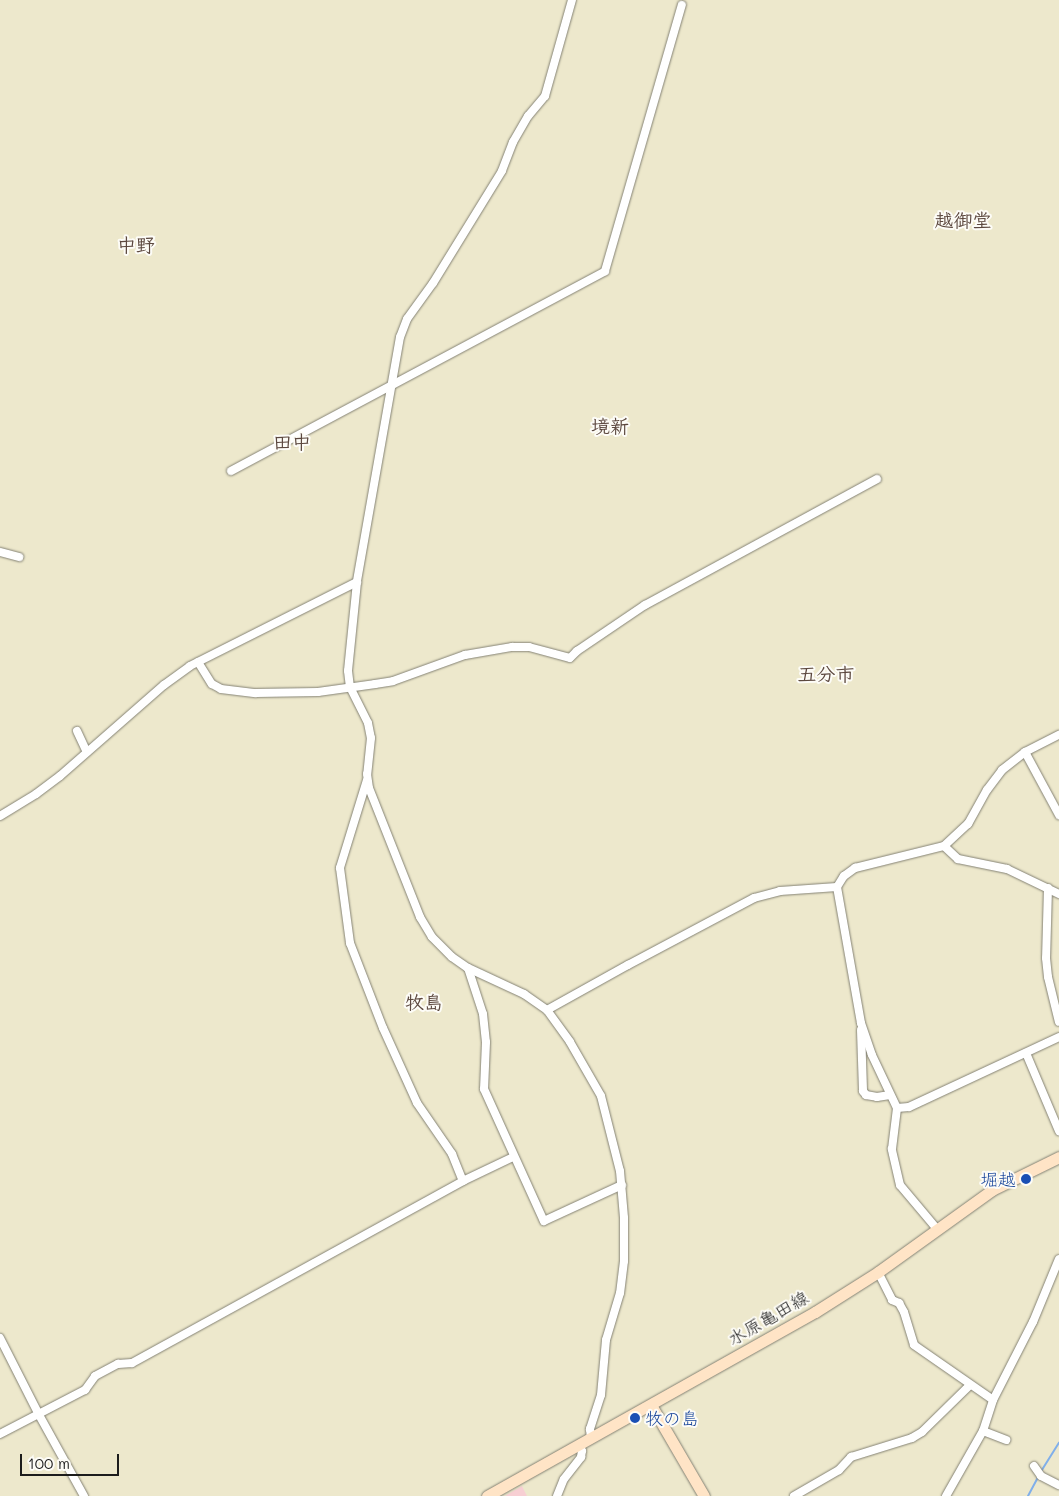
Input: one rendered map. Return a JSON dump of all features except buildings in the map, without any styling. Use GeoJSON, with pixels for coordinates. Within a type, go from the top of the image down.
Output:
{"type":"FeatureCollection","features":[{"type":"Feature","properties":{"kind":"main road","name":"水原亀田線"},"geometry":{"type":"LineString","coordinates":[[487,1496],[815,1312],[878,1272],[992,1190],[1059,1157]]}},
{"type":"Feature","properties":{"kind":"main road"},"geometry":{"type":"LineString","coordinates":[[651,1405],[704,1496]]}},
{"type":"Feature","properties":{"kind":"street"},"geometry":{"type":"LineString","coordinates":[[572,0],[545,96],[528,116],[513,142],[502,171],[433,283],[407,319],[400,337],[358,582],[348,672],[351,688],[368,723],[371,738],[369,788],[420,917],[432,937],[452,957],[468,968],[524,994],[547,1010],[570,1042],[599,1090],[615,1145],[622,1185],[624,1261],[620,1293],[606,1340],[601,1395],[590,1429],[591,1438]]}},
{"type":"Feature","properties":{"kind":"street"},"geometry":{"type":"LineString","coordinates":[[232,471],[605,271],[682,4]]}},
{"type":"Feature","properties":{"kind":"street"},"geometry":{"type":"LineString","coordinates":[[198,662],[212,684],[221,689],[256,693],[318,692],[393,681],[465,655],[512,647],[529,648],[570,658],[577,651],[645,605],[877,479]]}},
{"type":"Feature","properties":{"kind":"street"},"geometry":{"type":"LineString","coordinates":[[0,552],[19,557]]}},
{"type":"Feature","properties":{"kind":"street"},"geometry":{"type":"LineString","coordinates":[[0,816],[36,794],[164,685],[198,662],[358,582]]}},
{"type":"Feature","properties":{"kind":"street"},"geometry":{"type":"LineString","coordinates":[[77,731],[87,752]]}},
{"type":"Feature","properties":{"kind":"street"},"geometry":{"type":"LineString","coordinates":[[937,1229],[900,1184],[892,1149],[897,1108],[872,1055],[862,1024],[837,887],[844,876],[855,868],[944,846],[968,824],[987,790],[1002,770],[1025,752],[1059,735]]}},
{"type":"Feature","properties":{"kind":"street"},"geometry":{"type":"LineString","coordinates":[[1025,752],[1059,815]]}},
{"type":"Feature","properties":{"kind":"street"},"geometry":{"type":"LineString","coordinates":[[368,778],[340,868],[350,943],[383,1028],[417,1102],[452,1154],[463,1181]]}},
{"type":"Feature","properties":{"kind":"street"},"geometry":{"type":"LineString","coordinates":[[944,846],[958,859],[1007,869],[1059,894]]}},
{"type":"Feature","properties":{"kind":"street"},"geometry":{"type":"LineString","coordinates":[[547,1010],[754,898],[780,891],[837,887]]}},
{"type":"Feature","properties":{"kind":"street"},"geometry":{"type":"LineString","coordinates":[[1048,888],[1046,958],[1048,977],[1059,1022]]}},
{"type":"Feature","properties":{"kind":"street"},"geometry":{"type":"LineString","coordinates":[[468,968],[483,1014],[486,1042],[484,1089],[513,1157],[544,1221],[622,1185]]}},
{"type":"Feature","properties":{"kind":"street"},"geometry":{"type":"LineString","coordinates":[[862,1024],[863,1091],[866,1095],[877,1097],[890,1096]]}},
{"type":"Feature","properties":{"kind":"street"},"geometry":{"type":"LineString","coordinates":[[897,1108],[909,1106],[1059,1037]]}},
{"type":"Feature","properties":{"kind":"street"},"geometry":{"type":"LineString","coordinates":[[1026,1053],[1059,1131]]}},
{"type":"Feature","properties":{"kind":"street"},"geometry":{"type":"LineString","coordinates":[[0,1434],[85,1390],[95,1376],[118,1364],[132,1363],[463,1181],[513,1157]]}},
{"type":"Feature","properties":{"kind":"street"},"geometry":{"type":"LineString","coordinates":[[946,1496],[984,1431],[993,1400],[1033,1322],[1059,1258]]}},
{"type":"Feature","properties":{"kind":"street"},"geometry":{"type":"LineString","coordinates":[[878,1272],[892,1300],[899,1303],[904,1312],[914,1345],[993,1400]]}},
{"type":"Feature","properties":{"kind":"street"},"geometry":{"type":"LineString","coordinates":[[0,1338],[38,1413],[84,1496]]}},
{"type":"Feature","properties":{"kind":"street"},"geometry":{"type":"LineString","coordinates":[[794,1496],[839,1470],[851,1457],[912,1438],[922,1432],[970,1385]]}},
{"type":"Feature","properties":{"kind":"street"},"geometry":{"type":"LineString","coordinates":[[984,1431],[1006,1440]]}},
{"type":"Feature","properties":{"kind":"street"},"geometry":{"type":"LineString","coordinates":[[557,1496],[564,1479],[581,1458],[582,1451],[578,1445]]}},
{"type":"Feature","properties":{"kind":"street"},"geometry":{"type":"LineString","coordinates":[[1034,1466],[1041,1476],[1059,1485]]}},
{"type":"Feature","properties":{"kind":"shaded area"},"geometry":{"type":"Polygon","coordinates":[[[522,1486],[527,1496],[505,1496],[522,1486]]]}},
{"type":"Feature","properties":{"kind":"waterway"},"geometry":{"type":"LineString","coordinates":[[1040,1473],[1059,1443]]}},
{"type":"Feature","properties":{"kind":"waterway"},"geometry":{"type":"LineString","coordinates":[[1028,1496],[1038,1477]]}},
{"type":"Feature","properties":{"kind":"place","name":"堀越"},"geometry":{"type":"Point","coordinates":[1026,1179]}},
{"type":"Feature","properties":{"kind":"place","name":"牧の島"},"geometry":{"type":"Point","coordinates":[635,1418]}},
{"type":"Feature","properties":{"kind":"district","name":"越御堂"},"geometry":{"type":"Point","coordinates":[963,220]}},
{"type":"Feature","properties":{"kind":"district","name":"中野"},"geometry":{"type":"Point","coordinates":[136,245]}},
{"type":"Feature","properties":{"kind":"district","name":"境新"},"geometry":{"type":"Point","coordinates":[610,426]}},
{"type":"Feature","properties":{"kind":"district","name":"田中"},"geometry":{"type":"Point","coordinates":[292,442]}},
{"type":"Feature","properties":{"kind":"district","name":"五分市"},"geometry":{"type":"Point","coordinates":[826,674]}},
{"type":"Feature","properties":{"kind":"district","name":"牧島"},"geometry":{"type":"Point","coordinates":[424,1002]}}]}
